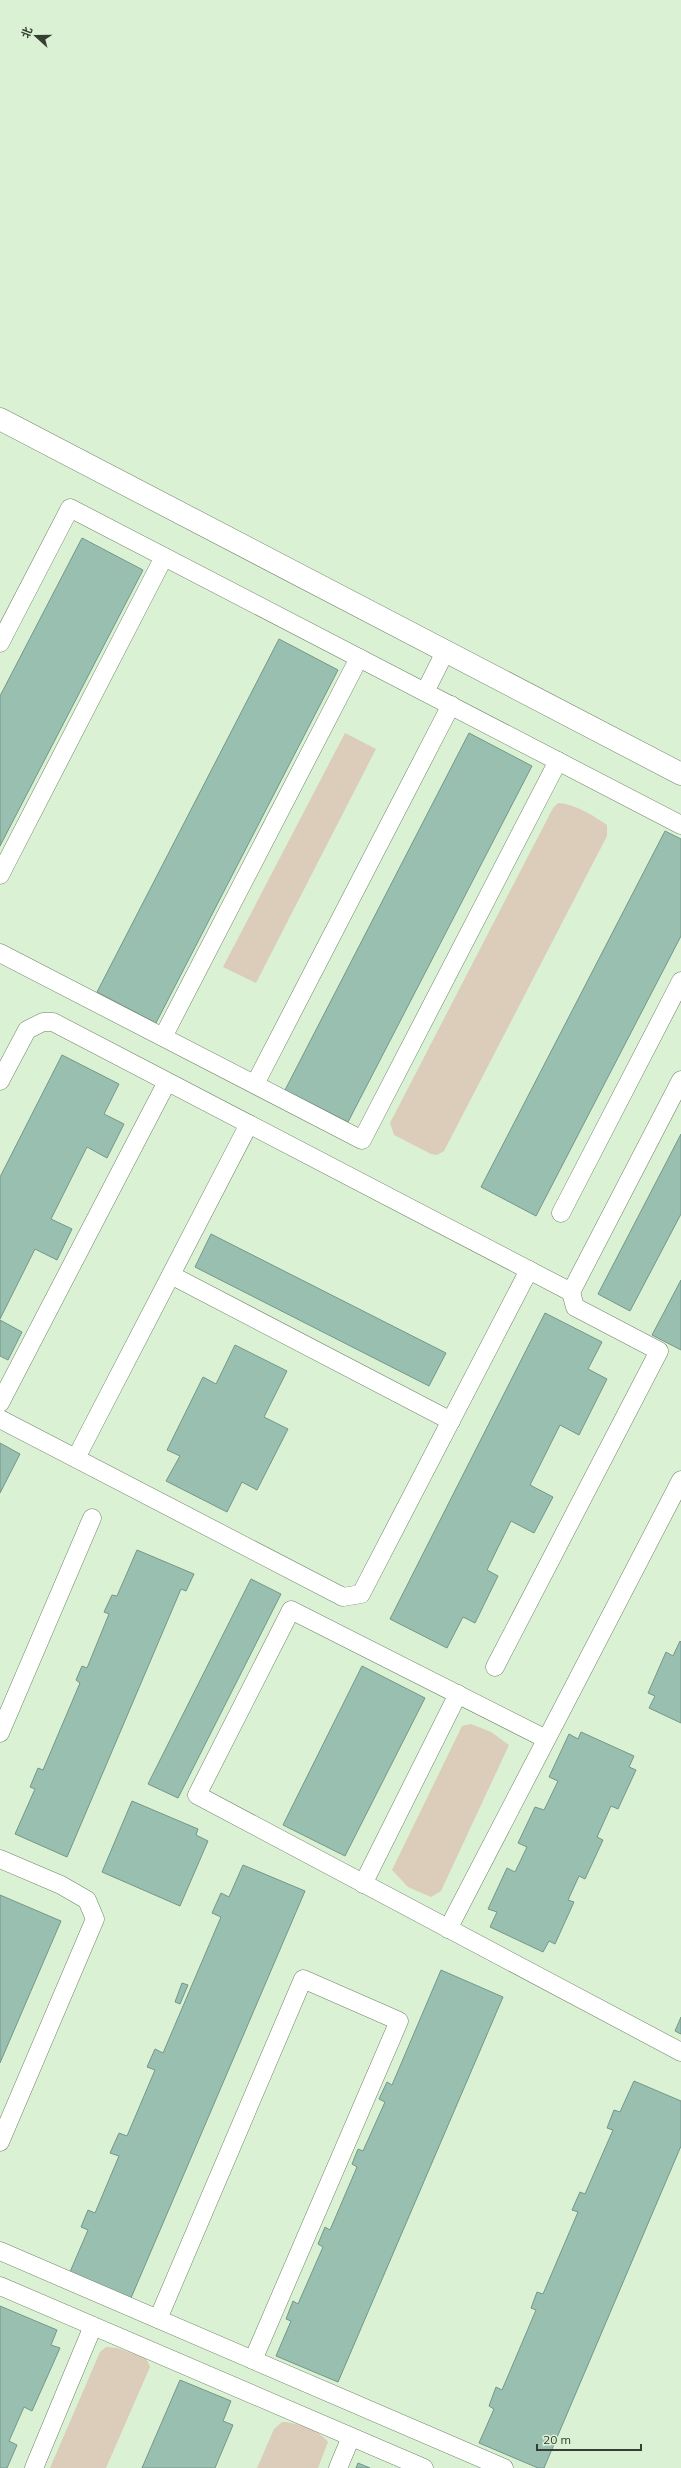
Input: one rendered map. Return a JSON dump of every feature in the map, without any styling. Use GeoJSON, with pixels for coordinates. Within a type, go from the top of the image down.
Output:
{"type":"FeatureCollection","features":[{"type":"Feature","properties":{"kind":"street"},"geometry":{"type":"LineString","coordinates":[[0,419],[681,774]]}},
{"type":"Feature","properties":{"kind":"lane"},"geometry":{"type":"LineString","coordinates":[[0,643],[70,508],[681,825]]}},
{"type":"Feature","properties":{"kind":"lane"},"geometry":{"type":"LineString","coordinates":[[0,875],[164,557]]}},
{"type":"Feature","properties":{"kind":"lane"},"geometry":{"type":"LineString","coordinates":[[425,692],[445,652]]}},
{"type":"Feature","properties":{"kind":"lane"},"geometry":{"type":"LineString","coordinates":[[164,1037],[359,658]]}},
{"type":"Feature","properties":{"kind":"lane"},"geometry":{"type":"LineString","coordinates":[[255,1084],[450,705]]}},
{"type":"Feature","properties":{"kind":"lane"},"geometry":{"type":"LineString","coordinates":[[0,953],[362,1140],[558,761]]}},
{"type":"Feature","properties":{"kind":"lane"},"geometry":{"type":"LineString","coordinates":[[561,1213],[681,981]]}},
{"type":"Feature","properties":{"kind":"lane"},"geometry":{"type":"LineString","coordinates":[[0,1081],[27,1030],[43,1022],[52,1022],[571,1292],[576,1307],[659,1351],[495,1667]]}},
{"type":"Feature","properties":{"kind":"lane"},"geometry":{"type":"LineString","coordinates":[[571,1292],[681,1080]]}},
{"type":"Feature","properties":{"kind":"lane"},"geometry":{"type":"LineString","coordinates":[[0,1402],[167,1082]]}},
{"type":"Feature","properties":{"kind":"lane"},"geometry":{"type":"LineString","coordinates":[[76,1458],[249,1124]]}},
{"type":"Feature","properties":{"kind":"lane"},"geometry":{"type":"LineString","coordinates":[[0,1419],[343,1597],[361,1594],[529,1270]]}},
{"type":"Feature","properties":{"kind":"lane"},"geometry":{"type":"LineString","coordinates":[[171,1275],[451,1421]]}},
{"type":"Feature","properties":{"kind":"lane"},"geometry":{"type":"LineString","coordinates":[[448,1929],[681,1480]]}},
{"type":"Feature","properties":{"kind":"lane"},"geometry":{"type":"LineString","coordinates":[[0,1732],[92,1518]]}},
{"type":"Feature","properties":{"kind":"lane"},"geometry":{"type":"LineString","coordinates":[[546,1739],[291,1610],[197,1795],[681,2052]]}},
{"type":"Feature","properties":{"kind":"lane"},"geometry":{"type":"LineString","coordinates":[[363,1884],[458,1694]]}},
{"type":"Feature","properties":{"kind":"lane"},"geometry":{"type":"LineString","coordinates":[[0,1859],[61,1885],[88,1900],[95,1919],[0,2142]]}},
{"type":"Feature","properties":{"kind":"lane"},"geometry":{"type":"LineString","coordinates":[[158,2319],[303,1979],[399,2021],[253,2360]]}},
{"type":"Feature","properties":{"kind":"lane"},"geometry":{"type":"LineString","coordinates":[[0,2251],[504,2468]]}},
{"type":"Feature","properties":{"kind":"lane"},"geometry":{"type":"LineString","coordinates":[[0,2286],[424,2468]]}},
{"type":"Feature","properties":{"kind":"lane"},"geometry":{"type":"LineString","coordinates":[[34,2468],[93,2326]]}},
{"type":"Feature","properties":{"kind":"lane"},"geometry":{"type":"LineString","coordinates":[[338,2468],[351,2436]]}},
{"type":"Feature","properties":{"kind":"shaded area"},"geometry":{"type":"Polygon","coordinates":[[[345,733],[376,749],[256,983],[223,967],[345,733]]]}},
{"type":"Feature","properties":{"kind":"shaded area"},"geometry":{"type":"Polygon","coordinates":[[[558,803],[578,808],[607,825],[607,836],[444,1151],[437,1155],[431,1154],[394,1135],[390,1123],[553,808],[558,803]]]}},
{"type":"Feature","properties":{"kind":"shaded area"},"geometry":{"type":"Polygon","coordinates":[[[471,1724],[491,1732],[509,1745],[441,1891],[431,1897],[408,1887],[392,1870],[462,1726],[471,1724]]]}},
{"type":"Feature","properties":{"kind":"shaded area"},"geometry":{"type":"Polygon","coordinates":[[[106,2347],[117,2348],[146,2358],[150,2367],[106,2468],[50,2468],[100,2352],[106,2347]]]}},
{"type":"Feature","properties":{"kind":"shaded area"},"geometry":{"type":"Polygon","coordinates":[[[282,2422],[294,2423],[313,2430],[328,2442],[318,2468],[257,2468],[274,2429],[282,2422]]]}},
{"type":"Feature","properties":{"kind":"building"},"geometry":{"type":"Polygon","coordinates":[[[82,538],[143,570],[0,846],[0,696],[82,538]]]}},
{"type":"Feature","properties":{"kind":"building"},"geometry":{"type":"Polygon","coordinates":[[[279,639],[338,670],[156,1023],[97,992],[279,639]]]}},
{"type":"Feature","properties":{"kind":"building"},"geometry":{"type":"Polygon","coordinates":[[[469,733],[532,766],[348,1122],[285,1090],[469,733]]]}},
{"type":"Feature","properties":{"kind":"building"},"geometry":{"type":"Polygon","coordinates":[[[665,831],[681,839],[681,936],[536,1216],[481,1187],[665,831]]]}},
{"type":"Feature","properties":{"kind":"building"},"geometry":{"type":"Polygon","coordinates":[[[62,1055],[119,1084],[104,1114],[124,1124],[107,1158],[87,1147],[51,1219],[72,1229],[57,1260],[35,1249],[0,1319],[0,1177],[62,1055]]]}},
{"type":"Feature","properties":{"kind":"building"},"geometry":{"type":"Polygon","coordinates":[[[681,1134],[681,1214],[630,1311],[598,1294],[681,1134]]]}},
{"type":"Feature","properties":{"kind":"building"},"geometry":{"type":"Polygon","coordinates":[[[211,1234],[446,1353],[429,1386],[195,1267],[211,1234]]]}},
{"type":"Feature","properties":{"kind":"building"},"geometry":{"type":"Polygon","coordinates":[[[681,1280],[681,1350],[652,1335],[681,1280]]]}},
{"type":"Feature","properties":{"kind":"building"},"geometry":{"type":"Polygon","coordinates":[[[545,1313],[602,1342],[588,1369],[607,1379],[579,1435],[560,1425],[530,1485],[553,1497],[534,1533],[511,1521],[487,1570],[498,1576],[475,1623],[463,1617],[447,1648],[390,1619],[545,1313]]]}},
{"type":"Feature","properties":{"kind":"building"},"geometry":{"type":"Polygon","coordinates":[[[0,1320],[22,1332],[8,1360],[0,1356],[0,1320]]]}},
{"type":"Feature","properties":{"kind":"building"},"geometry":{"type":"Polygon","coordinates":[[[235,1345],[287,1371],[264,1417],[288,1429],[257,1490],[242,1482],[227,1512],[166,1481],[180,1456],[167,1450],[203,1377],[216,1384],[235,1345]]]}},
{"type":"Feature","properties":{"kind":"building"},"geometry":{"type":"Polygon","coordinates":[[[0,1443],[20,1454],[0,1493],[0,1443]]]}},
{"type":"Feature","properties":{"kind":"building"},"geometry":{"type":"Polygon","coordinates":[[[137,1550],[194,1574],[186,1591],[181,1589],[67,1857],[15,1834],[35,1789],[30,1787],[38,1768],[43,1770],[80,1683],[76,1680],[82,1666],[87,1668],[109,1614],[104,1612],[112,1595],[117,1596],[137,1550]]]}},
{"type":"Feature","properties":{"kind":"building"},"geometry":{"type":"Polygon","coordinates":[[[251,1579],[281,1594],[178,1798],[148,1784],[251,1579]]]}},
{"type":"Feature","properties":{"kind":"building"},"geometry":{"type":"Polygon","coordinates":[[[680,1641],[681,1723],[649,1708],[655,1696],[648,1693],[666,1652],[673,1656],[680,1641]]]}},
{"type":"Feature","properties":{"kind":"building"},"geometry":{"type":"Polygon","coordinates":[[[362,1666],[425,1698],[345,1856],[283,1825],[362,1666]]]}},
{"type":"Feature","properties":{"kind":"building"},"geometry":{"type":"Polygon","coordinates":[[[581,1732],[634,1756],[629,1767],[636,1770],[618,1809],[611,1806],[597,1837],[603,1840],[585,1879],[579,1876],[568,1900],[574,1902],[555,1944],[549,1941],[543,1952],[490,1927],[497,1912],[488,1909],[507,1868],[515,1872],[527,1847],[518,1843],[535,1807],[544,1810],[558,1781],[549,1777],[569,1734],[578,1739],[581,1732]]]}},
{"type":"Feature","properties":{"kind":"building"},"geometry":{"type":"Polygon","coordinates":[[[132,1801],[198,1829],[196,1835],[208,1841],[180,1906],[102,1872],[132,1801]]]}},
{"type":"Feature","properties":{"kind":"building"},"geometry":{"type":"Polygon","coordinates":[[[243,1865],[305,1891],[131,2298],[70,2272],[88,2230],[81,2227],[88,2210],[95,2213],[119,2156],[110,2153],[119,2133],[127,2136],[155,2070],[147,2067],[155,2049],[163,2053],[221,1917],[212,1913],[221,1893],[229,1897],[243,1865]]]}},
{"type":"Feature","properties":{"kind":"building"},"geometry":{"type":"Polygon","coordinates":[[[0,1895],[61,1921],[0,2063],[0,1895]]]}},
{"type":"Feature","properties":{"kind":"building"},"geometry":{"type":"Polygon","coordinates":[[[441,1970],[503,1997],[338,2382],[276,2356],[291,2321],[286,2319],[293,2301],[298,2304],[323,2247],[318,2244],[325,2227],[330,2230],[357,2167],[352,2164],[358,2149],[363,2151],[385,2102],[379,2099],[387,2082],[392,2085],[441,1970]]]}},
{"type":"Feature","properties":{"kind":"building"},"geometry":{"type":"Polygon","coordinates":[[[182,1983],[188,1985],[180,2004],[175,2002],[182,1983]]]}},
{"type":"Feature","properties":{"kind":"building"},"geometry":{"type":"Polygon","coordinates":[[[681,2017],[681,2034],[675,2031],[681,2017]]]}},
{"type":"Feature","properties":{"kind":"building"},"geometry":{"type":"Polygon","coordinates":[[[634,2081],[681,2101],[681,2146],[544,2468],[538,2468],[479,2443],[494,2409],[489,2406],[496,2387],[502,2390],[536,2310],[531,2308],[537,2292],[543,2294],[578,2212],[572,2210],[580,2192],[585,2194],[613,2130],[607,2128],[614,2110],[620,2112],[634,2081]]]}},
{"type":"Feature","properties":{"kind":"building"},"geometry":{"type":"Polygon","coordinates":[[[0,2306],[57,2330],[51,2345],[60,2348],[32,2411],[24,2407],[9,2441],[17,2445],[7,2468],[0,2468],[0,2306]]]}},
{"type":"Feature","properties":{"kind":"building"},"geometry":{"type":"Polygon","coordinates":[[[180,2380],[231,2401],[223,2421],[233,2425],[215,2468],[142,2468],[180,2380]]]}},
{"type":"Feature","properties":{"kind":"building"},"geometry":{"type":"Polygon","coordinates":[[[358,2463],[370,2468],[356,2468],[358,2463]]]}}]}
